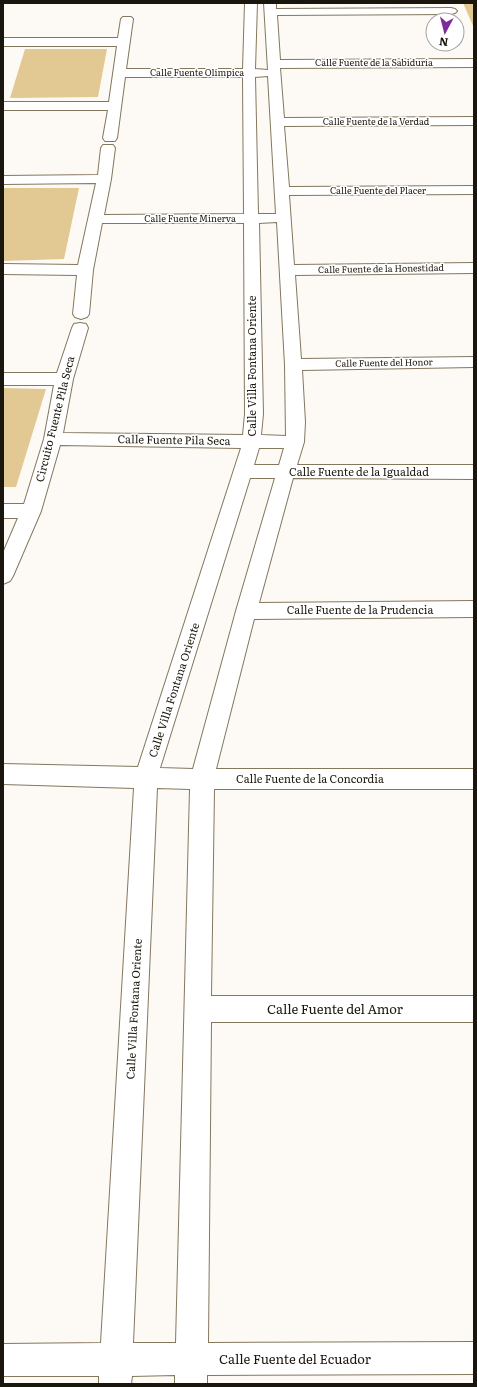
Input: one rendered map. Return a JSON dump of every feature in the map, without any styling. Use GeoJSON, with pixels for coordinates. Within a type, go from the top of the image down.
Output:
{"type":"FeatureCollection","features":[{"type":"Feature","properties":{"kind":"street","name":"Calle Villa Fontana Oriente"},"geometry":{"type":"LineString","coordinates":[[116,1371],[146,777],[252,441],[254,414],[249,73],[251,3]]}},
{"type":"Feature","properties":{"kind":"street"},"geometry":{"type":"LineString","coordinates":[[191,1372],[202,779],[246,611],[280,490],[296,442],[293,365],[270,8],[451,11]]}},
{"type":"Feature","properties":{"kind":"street","name":"Circuito Fuente Pila Seca"},"geometry":{"type":"LineString","coordinates":[[3,576],[31,510],[53,439],[64,379],[80,321],[85,270],[104,179],[127,19]]}},
{"type":"Feature","properties":{"kind":"street"},"geometry":{"type":"LineString","coordinates":[[3,42],[124,42]]}},
{"type":"Feature","properties":{"kind":"street","name":"Calle Fuente de la Sabiduría"},"geometry":{"type":"LineString","coordinates":[[275,68],[474,63]]}},
{"type":"Feature","properties":{"kind":"street","name":"Calle Fuente Olímpica"},"geometry":{"type":"LineString","coordinates":[[119,73],[249,73],[275,68]]}},
{"type":"Feature","properties":{"kind":"street"},"geometry":{"type":"LineString","coordinates":[[3,106],[115,106]]}},
{"type":"Feature","properties":{"kind":"street","name":"Calle Fuente de la Verdad"},"geometry":{"type":"LineString","coordinates":[[278,122],[474,121]]}},
{"type":"Feature","properties":{"kind":"street"},"geometry":{"type":"LineString","coordinates":[[3,180],[104,179]]}},
{"type":"Feature","properties":{"kind":"street","name":"Calle Fuente del Placer"},"geometry":{"type":"LineString","coordinates":[[282,191],[474,190]]}},
{"type":"Feature","properties":{"kind":"street","name":"Calle Fuente Minerva"},"geometry":{"type":"LineString","coordinates":[[96,219],[284,218]]}},
{"type":"Feature","properties":{"kind":"street","name":"Calle Fuente de la Honestidad"},"geometry":{"type":"LineString","coordinates":[[287,270],[474,268]]}},
{"type":"Feature","properties":{"kind":"street"},"geometry":{"type":"LineString","coordinates":[[3,269],[85,270]]}},
{"type":"Feature","properties":{"kind":"street","name":"Calle Fuente del Honor"},"geometry":{"type":"LineString","coordinates":[[293,365],[474,362]]}},
{"type":"Feature","properties":{"kind":"street"},"geometry":{"type":"LineString","coordinates":[[3,379],[64,379]]}},
{"type":"Feature","properties":{"kind":"street","name":"Calle Fuente Pila Seca"},"geometry":{"type":"LineString","coordinates":[[53,439],[296,442]]}},
{"type":"Feature","properties":{"kind":"street","name":"Calle Fuente de la Igualdad"},"geometry":{"type":"LineString","coordinates":[[243,471],[474,472]]}},
{"type":"Feature","properties":{"kind":"street"},"geometry":{"type":"LineString","coordinates":[[3,511],[31,510]]}},
{"type":"Feature","properties":{"kind":"street","name":"Calle Fuente de la Prudencia"},"geometry":{"type":"LineString","coordinates":[[246,611],[474,610]]}},
{"type":"Feature","properties":{"kind":"street","name":"Calle Fuente de la Concordia"},"geometry":{"type":"LineString","coordinates":[[3,774],[202,779],[474,779]]}},
{"type":"Feature","properties":{"kind":"street","name":"Calle Fuente del Amor"},"geometry":{"type":"LineString","coordinates":[[197,1009],[474,1009]]}},
{"type":"Feature","properties":{"kind":"street","name":"Calle Fuente del Ecuador"},"geometry":{"type":"LineString","coordinates":[[3,1360],[116,1371],[191,1372],[474,1358]]}},
{"type":"Feature","properties":{"kind":"shaded area"},"geometry":{"type":"Polygon","coordinates":[[[463,3],[474,3],[474,28],[463,3]]]}},
{"type":"Feature","properties":{"kind":"shaded area"},"geometry":{"type":"Polygon","coordinates":[[[25,49],[107,49],[98,97],[10,98],[25,49]]]}},
{"type":"Feature","properties":{"kind":"shaded area"},"geometry":{"type":"Polygon","coordinates":[[[3,188],[79,188],[64,259],[3,261],[3,188]]]}},
{"type":"Feature","properties":{"kind":"shaded area"},"geometry":{"type":"Polygon","coordinates":[[[3,388],[46,389],[16,487],[3,487],[3,388]]]}}]}
